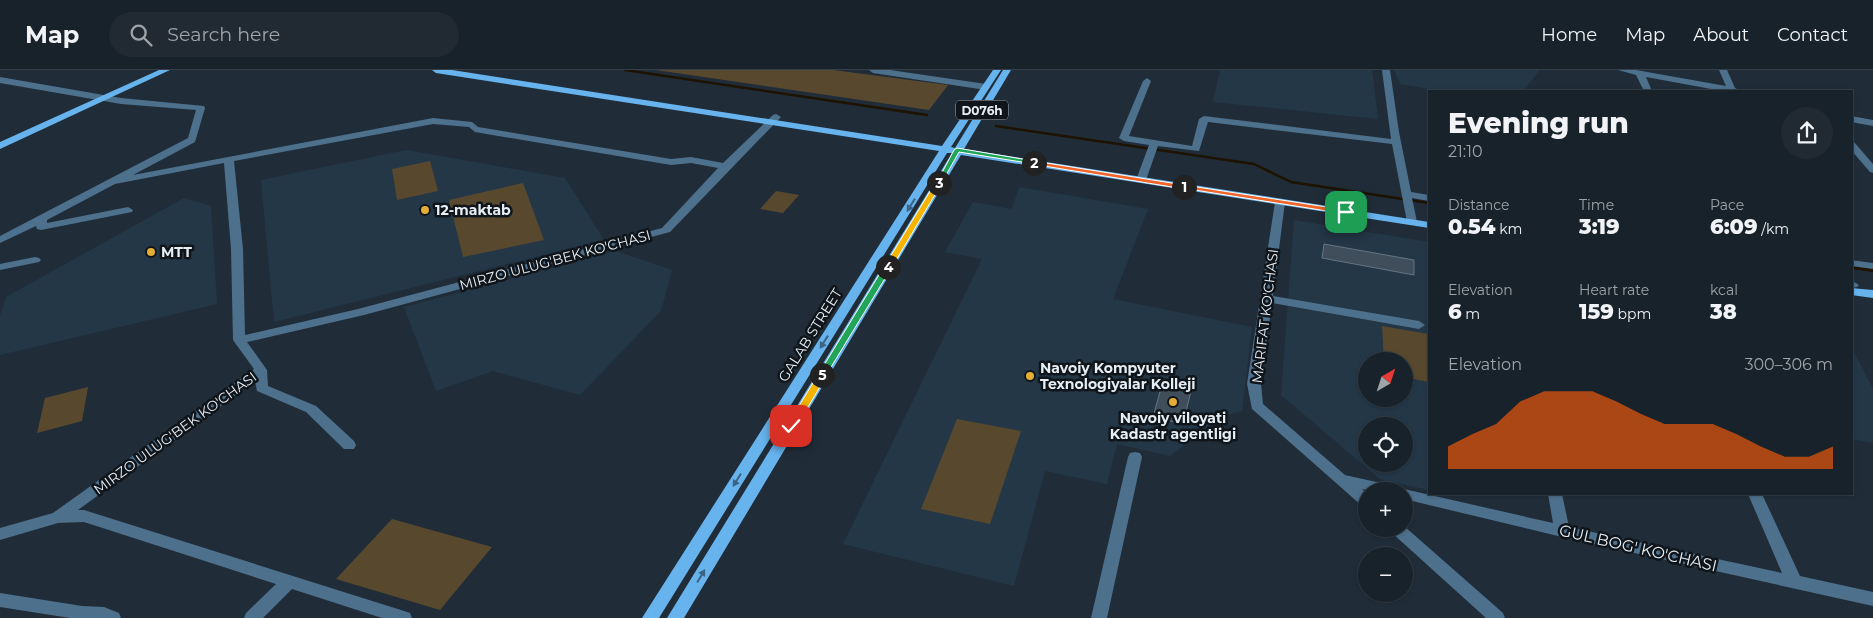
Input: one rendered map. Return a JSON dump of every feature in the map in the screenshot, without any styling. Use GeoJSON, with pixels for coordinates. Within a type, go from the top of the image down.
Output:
{"type":"FeatureCollection","features":[{"type":"Feature","properties":{"kind":"main road"},"geometry":{"type":"LineString","coordinates":[[0,146],[153,70]]}},
{"type":"Feature","properties":{"kind":"main road"},"geometry":{"type":"LineString","coordinates":[[0,139],[166,70]]}},
{"type":"Feature","properties":{"kind":"main road"},"geometry":{"type":"LineString","coordinates":[[436,70],[953,147],[1412,219],[1428,225]]}},
{"type":"Feature","properties":{"kind":"main road"},"geometry":{"type":"LineString","coordinates":[[469,70],[774,120]]}},
{"type":"Feature","properties":{"kind":"main road","name":"GALAB STREET"},"geometry":{"type":"LineString","coordinates":[[650,618],[953,147],[997,70]]}},
{"type":"Feature","properties":{"kind":"main road","name":"D076h"},"geometry":{"type":"LineString","coordinates":[[953,147],[1007,70]]}},
{"type":"Feature","properties":{"kind":"main road"},"geometry":{"type":"LineString","coordinates":[[675,618],[946,171],[953,147]]}},
{"type":"Feature","properties":{"kind":"main road"},"geometry":{"type":"LineString","coordinates":[[1142,177],[1280,202],[1412,219],[1428,218]]}},
{"type":"Feature","properties":{"kind":"main road"},"geometry":{"type":"LineString","coordinates":[[1853,286],[1873,288]]}},
{"type":"Feature","properties":{"kind":"main road"},"geometry":{"type":"LineString","coordinates":[[1853,286],[1873,294]]}},
{"type":"Feature","properties":{"kind":"street"},"geometry":{"type":"LineString","coordinates":[[874,70],[986,87]]}},
{"type":"Feature","properties":{"kind":"street"},"geometry":{"type":"LineString","coordinates":[[1386,70],[1396,142],[1412,219]]}},
{"type":"Feature","properties":{"kind":"street"},"geometry":{"type":"LineString","coordinates":[[1626,70],[1727,90],[1731,87],[1723,70]]}},
{"type":"Feature","properties":{"kind":"street"},"geometry":{"type":"LineString","coordinates":[[1640,74],[1648,90]]}},
{"type":"Feature","properties":{"kind":"street"},"geometry":{"type":"LineString","coordinates":[[0,80],[99,98],[201,108],[192,140],[0,240]]}},
{"type":"Feature","properties":{"kind":"street"},"geometry":{"type":"LineString","coordinates":[[1147,81],[1124,138],[1196,149],[1204,119],[1396,142]]}},
{"type":"Feature","properties":{"kind":"street"},"geometry":{"type":"LineString","coordinates":[[1853,119],[1873,123]]}},
{"type":"Feature","properties":{"kind":"street","name":"MIRZO ULUG'BEK KO'CHASI"},"geometry":{"type":"LineString","coordinates":[[0,534],[58,517],[261,370],[239,340],[360,312],[666,230],[774,120]]}},
{"type":"Feature","properties":{"kind":"street"},"geometry":{"type":"LineString","coordinates":[[110,182],[433,121],[472,125],[475,129],[671,162],[691,160],[726,167]]}},
{"type":"Feature","properties":{"kind":"street"},"geometry":{"type":"LineString","coordinates":[[1142,177],[1154,143]]}},
{"type":"Feature","properties":{"kind":"street"},"geometry":{"type":"LineString","coordinates":[[1853,146],[1873,170]]}},
{"type":"Feature","properties":{"kind":"street"},"geometry":{"type":"LineString","coordinates":[[230,160],[237,249],[239,340]]}},
{"type":"Feature","properties":{"kind":"street"},"geometry":{"type":"LineString","coordinates":[[1408,194],[1428,198]]}},
{"type":"Feature","properties":{"kind":"street","name":"MARIFAT KO'CHASI"},"geometry":{"type":"LineString","coordinates":[[1280,202],[1254,384],[1258,406],[1280,428],[1358,494]]}},
{"type":"Feature","properties":{"kind":"street"},"geometry":{"type":"LineString","coordinates":[[42,218],[42,227],[128,210]]}},
{"type":"Feature","properties":{"kind":"street"},"geometry":{"type":"LineString","coordinates":[[0,267],[35,260]]}},
{"type":"Feature","properties":{"kind":"street"},"geometry":{"type":"LineString","coordinates":[[1853,263],[1873,266]]}},
{"type":"Feature","properties":{"kind":"street"},"geometry":{"type":"LineString","coordinates":[[1266,298],[1419,325]]}},
{"type":"Feature","properties":{"kind":"street"},"geometry":{"type":"LineString","coordinates":[[261,370],[262,388],[311,409],[349,445]]}},
{"type":"Feature","properties":{"kind":"street"},"geometry":{"type":"LineString","coordinates":[[1099,618],[1135,458]]}},
{"type":"Feature","properties":{"kind":"street"},"geometry":{"type":"LineString","coordinates":[[1342,479],[1358,483]]}},
{"type":"Feature","properties":{"kind":"street"},"geometry":{"type":"LineString","coordinates":[[1556,495],[1562,531]]}},
{"type":"Feature","properties":{"kind":"street"},"geometry":{"type":"LineString","coordinates":[[1755,495],[1794,582]]}},
{"type":"Feature","properties":{"kind":"street","name":"GUL BOG' KO'CHASI"},"geometry":{"type":"LineString","coordinates":[[1413,496],[1562,531],[1873,599]]}},
{"type":"Feature","properties":{"kind":"street"},"geometry":{"type":"LineString","coordinates":[[58,517],[84,516],[228,564],[404,618]]}},
{"type":"Feature","properties":{"kind":"street"},"geometry":{"type":"LineString","coordinates":[[1407,537],[1497,618]]}},
{"type":"Feature","properties":{"kind":"street"},"geometry":{"type":"LineString","coordinates":[[252,618],[288,581]]}},
{"type":"Feature","properties":{"kind":"street"},"geometry":{"type":"LineString","coordinates":[[0,600],[74,615],[104,614],[113,618]]}},
{"type":"Feature","properties":{"kind":"shaded area"},"geometry":{"type":"Polygon","coordinates":[[[656,70],[833,70],[948,85],[929,110],[656,70]]]}},
{"type":"Feature","properties":{"kind":"shaded area"},"geometry":{"type":"Polygon","coordinates":[[[1220,70],[1372,70],[1378,119],[1213,102],[1220,70]]]}},
{"type":"Feature","properties":{"kind":"shaded area"},"geometry":{"type":"Polygon","coordinates":[[[1394,70],[1540,70],[1524,90],[1435,90],[1400,84],[1394,70]]]}},
{"type":"Feature","properties":{"kind":"shaded area","name":"12-maktab"},"geometry":{"type":"Polygon","coordinates":[[[406,150],[565,178],[604,240],[274,322],[261,180],[406,150]]]}},
{"type":"Feature","properties":{"kind":"shaded area"},"geometry":{"type":"Polygon","coordinates":[[[430,161],[438,191],[397,200],[392,169],[430,161]]]}},
{"type":"Feature","properties":{"kind":"shaded area"},"geometry":{"type":"Polygon","coordinates":[[[523,183],[544,240],[463,257],[449,200],[523,183]]]}},
{"type":"Feature","properties":{"kind":"shaded area","name":"Navoiy Kompyuter Texnologiyalar Kolleji"},"geometry":{"type":"Polygon","coordinates":[[[1019,187],[1148,209],[1113,299],[1252,327],[1242,411],[1222,416],[1170,456],[1117,444],[1107,484],[1045,471],[1014,586],[843,544],[982,259],[945,252],[973,202],[1012,209],[1019,187]]]}},
{"type":"Feature","properties":{"kind":"shaded area"},"geometry":{"type":"Polygon","coordinates":[[[776,191],[799,195],[783,213],[760,209],[776,191]]]}},
{"type":"Feature","properties":{"kind":"shaded area","name":"MTT"},"geometry":{"type":"Polygon","coordinates":[[[184,198],[211,206],[217,304],[0,355],[0,316],[6,297],[184,198]]]}},
{"type":"Feature","properties":{"kind":"shaded area"},"geometry":{"type":"Polygon","coordinates":[[[1294,220],[1428,242],[1428,490],[1413,487],[1413,482],[1381,480],[1372,472],[1413,472],[1413,417],[1358,417],[1358,460],[1281,395],[1294,220]]]}},
{"type":"Feature","properties":{"kind":"shaded area"},"geometry":{"type":"Polygon","coordinates":[[[616,251],[672,270],[661,311],[580,395],[493,371],[436,391],[404,307],[616,251]]]}},
{"type":"Feature","properties":{"kind":"shaded area"},"geometry":{"type":"Polygon","coordinates":[[[1382,326],[1428,334],[1428,382],[1413,379],[1413,352],[1383,352],[1382,326]]]}},
{"type":"Feature","properties":{"kind":"shaded area"},"geometry":{"type":"Polygon","coordinates":[[[1853,350],[1873,389],[1873,443],[1853,439],[1853,350]]]}},
{"type":"Feature","properties":{"kind":"shaded area"},"geometry":{"type":"Polygon","coordinates":[[[88,387],[82,421],[37,433],[45,398],[88,387]]]}},
{"type":"Feature","properties":{"kind":"shaded area"},"geometry":{"type":"Polygon","coordinates":[[[957,419],[1021,431],[990,524],[921,509],[957,419]]]}},
{"type":"Feature","properties":{"kind":"shaded area"},"geometry":{"type":"Polygon","coordinates":[[[392,519],[492,547],[440,610],[336,579],[392,519]]]}},
{"type":"Feature","properties":{"kind":"building"},"geometry":{"type":"Polygon","coordinates":[[[1324,244],[1414,260],[1414,275],[1322,258],[1324,244]]]}},
{"type":"Feature","properties":{"kind":"building","name":"Navoiy viloyati Kadastr agentligi"},"geometry":{"type":"Polygon","coordinates":[[[1163,381],[1192,387],[1183,424],[1153,417],[1163,381]]]}},
{"type":"Feature","properties":{"kind":"waterway"},"geometry":{"type":"LineString","coordinates":[[625,70],[927,115]]}},
{"type":"Feature","properties":{"kind":"waterway"},"geometry":{"type":"LineString","coordinates":[[996,126],[1254,164],[1291,182],[1428,203]]}},
{"type":"Feature","properties":{"kind":"waterway"},"geometry":{"type":"LineString","coordinates":[[1853,267],[1873,270]]}},
{"type":"Feature","properties":{"kind":"place","name":"12-maktab"},"geometry":{"type":"Point","coordinates":[425,210]}},
{"type":"Feature","properties":{"kind":"place","name":"MTT"},"geometry":{"type":"Point","coordinates":[151,252]}},
{"type":"Feature","properties":{"kind":"place","name":"Navoiy Kompyuter Texnologiyalar Kolleji"},"geometry":{"type":"Point","coordinates":[1030,376]}},
{"type":"Feature","properties":{"kind":"place","name":"Navoiy viloyati Kadastr agentligi"},"geometry":{"type":"Point","coordinates":[1173,402]}},
{"type":"Feature","properties":{"kind":"route"},"geometry":{"type":"LineString","coordinates":[[791,426],[957,150],[1346,212]]}}]}
